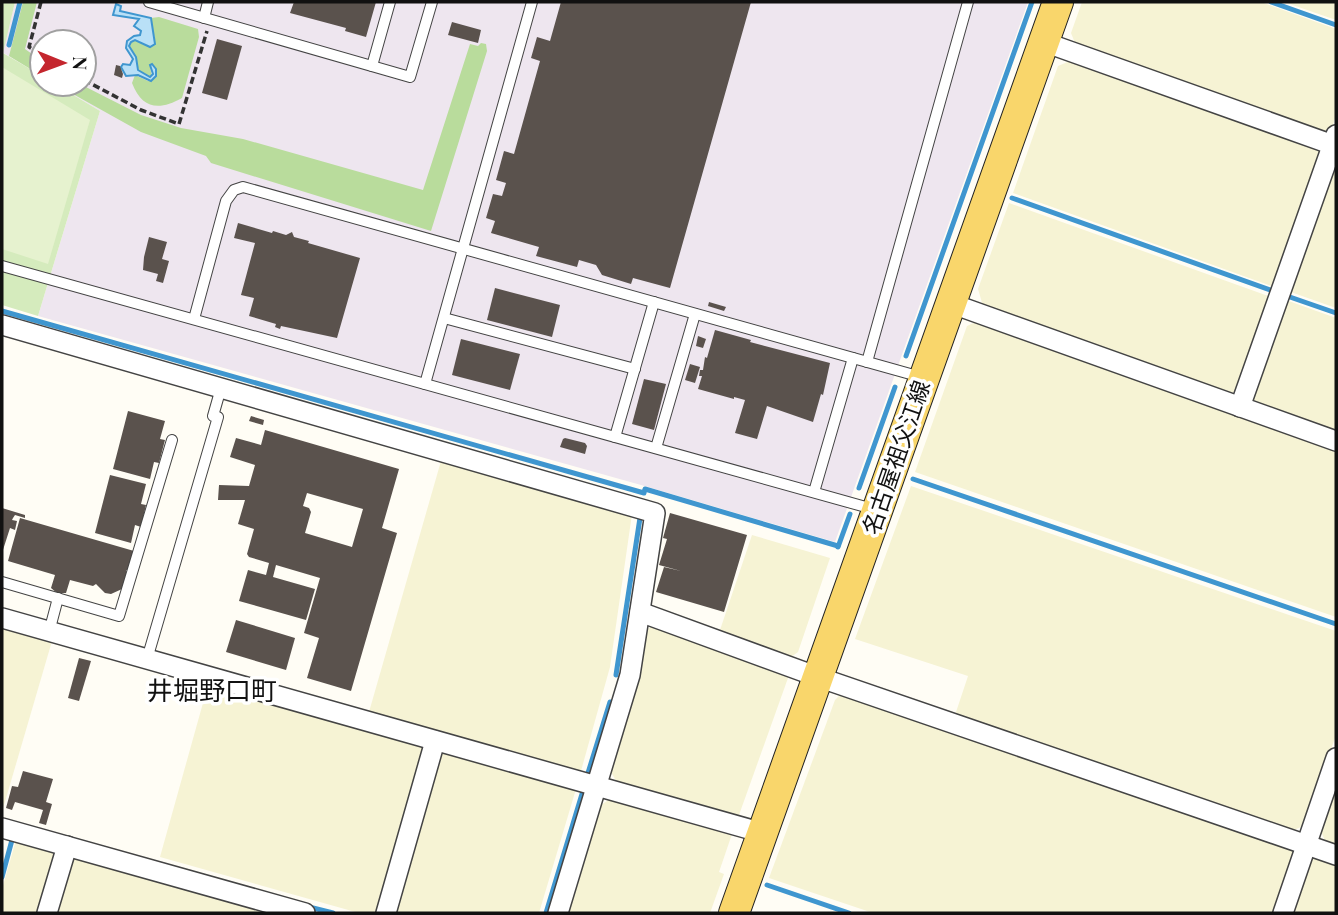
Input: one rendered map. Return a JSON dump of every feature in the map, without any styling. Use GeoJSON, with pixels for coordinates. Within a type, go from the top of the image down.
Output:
{"type":"FeatureCollection","features":[{"type":"Feature","properties":{"kind":"main road","name":"名古屋祖父江線"},"geometry":{"type":"LineString","coordinates":[[734,913],[1058,2]]}},
{"type":"Feature","properties":{"kind":"street"},"geometry":{"type":"LineString","coordinates":[[1044,42],[1335,142],[1240,407]]}},
{"type":"Feature","properties":{"kind":"street"},"geometry":{"type":"LineString","coordinates":[[950,303],[1336,441]]}},
{"type":"Feature","properties":{"kind":"street"},"geometry":{"type":"LineString","coordinates":[[2,325],[655,513],[630,675],[558,913]]}},
{"type":"Feature","properties":{"kind":"street"},"geometry":{"type":"LineString","coordinates":[[639,612],[818,677],[1336,855]]}},
{"type":"Feature","properties":{"kind":"street"},"geometry":{"type":"LineString","coordinates":[[2,618],[763,833]]}},
{"type":"Feature","properties":{"kind":"street"},"geometry":{"type":"LineString","coordinates":[[386,913],[435,741]]}},
{"type":"Feature","properties":{"kind":"street"},"geometry":{"type":"LineString","coordinates":[[1283,913],[1336,758]]}},
{"type":"Feature","properties":{"kind":"street"},"geometry":{"type":"LineString","coordinates":[[2,828],[298,912]]}},
{"type":"Feature","properties":{"kind":"street"},"geometry":{"type":"LineString","coordinates":[[47,913],[67,846]]}},
{"type":"Feature","properties":{"kind":"lane"},"geometry":{"type":"LineString","coordinates":[[149,2],[410,77],[432,2]]}},
{"type":"Feature","properties":{"kind":"lane"},"geometry":{"type":"LineString","coordinates":[[207,18],[208,2]]}},
{"type":"Feature","properties":{"kind":"lane"},"geometry":{"type":"LineString","coordinates":[[372,66],[390,2]]}},
{"type":"Feature","properties":{"kind":"lane"},"geometry":{"type":"LineString","coordinates":[[425,384],[532,2]]}},
{"type":"Feature","properties":{"kind":"lane"},"geometry":{"type":"LineString","coordinates":[[867,362],[968,2]]}},
{"type":"Feature","properties":{"kind":"lane"},"geometry":{"type":"LineString","coordinates":[[194,319],[226,201],[234,191],[243,187],[923,378]]}},
{"type":"Feature","properties":{"kind":"lane"},"geometry":{"type":"LineString","coordinates":[[2,266],[877,510]]}},
{"type":"Feature","properties":{"kind":"lane"},"geometry":{"type":"LineString","coordinates":[[615,437],[653,302]]}},
{"type":"Feature","properties":{"kind":"lane"},"geometry":{"type":"LineString","coordinates":[[656,448],[695,314]]}},
{"type":"Feature","properties":{"kind":"lane"},"geometry":{"type":"LineString","coordinates":[[444,318],[635,369]]}},
{"type":"Feature","properties":{"kind":"lane"},"geometry":{"type":"LineString","coordinates":[[814,492],[853,358]]}},
{"type":"Feature","properties":{"kind":"lane"},"geometry":{"type":"LineString","coordinates":[[147,659],[218,417],[213,416],[221,388]]}},
{"type":"Feature","properties":{"kind":"lane"},"geometry":{"type":"LineString","coordinates":[[2,582],[119,616],[172,440]]}},
{"type":"Feature","properties":{"kind":"lane"},"geometry":{"type":"LineString","coordinates":[[49,632],[58,598]]}},
{"type":"Feature","properties":{"kind":"path"},"geometry":{"type":"LineString","coordinates":[[34,28],[41,2]]}},
{"type":"Feature","properties":{"kind":"path"},"geometry":{"type":"LineString","coordinates":[[98,87],[141,110],[179,124],[207,18]]}},
{"type":"Feature","properties":{"kind":"shaded area"},"geometry":{"type":"Polygon","coordinates":[[[15,2],[1028,2],[835,542],[38,316],[100,111],[78,98],[98,98],[98,28],[28,28],[28,68],[2,52],[15,2]]]}},
{"type":"Feature","properties":{"kind":"shaded area"},"geometry":{"type":"Polygon","coordinates":[[[1082,2],[1261,2],[1336,29],[1336,115],[1331,131],[1323,134],[1075,43],[1071,33],[1082,2]]]}},
{"type":"Feature","properties":{"kind":"shaded area"},"geometry":{"type":"Polygon","coordinates":[[[1284,2],[1336,2],[1336,20],[1284,2]]]}},
{"type":"Feature","properties":{"kind":"shaded area"},"geometry":{"type":"Polygon","coordinates":[[[1070,61],[1318,149],[1321,154],[1274,287],[1013,193],[1058,66],[1070,61]]]}},
{"type":"Feature","properties":{"kind":"shaded area"},"geometry":{"type":"Polygon","coordinates":[[[1336,160],[1336,308],[1288,291],[1336,160]]]}},
{"type":"Feature","properties":{"kind":"shaded area"},"geometry":{"type":"Polygon","coordinates":[[[1009,203],[1271,297],[1237,390],[1229,395],[983,306],[978,289],[1009,203]]]}},
{"type":"Feature","properties":{"kind":"shaded area"},"geometry":{"type":"Polygon","coordinates":[[[1286,300],[1336,318],[1336,433],[1256,405],[1251,397],[1286,300]]]}},
{"type":"Feature","properties":{"kind":"shaded area"},"geometry":{"type":"Polygon","coordinates":[[[978,321],[1336,448],[1336,617],[915,472],[967,326],[978,321]]]}},
{"type":"Feature","properties":{"kind":"shaded area"},"geometry":{"type":"Polygon","coordinates":[[[441,461],[632,514],[610,667],[581,771],[369,712],[441,461]]]}},
{"type":"Feature","properties":{"kind":"shaded area"},"geometry":{"type":"Polygon","coordinates":[[[911,486],[1336,631],[1336,735],[1305,825],[1292,831],[955,715],[968,676],[855,639],[911,486]]]}},
{"type":"Feature","properties":{"kind":"shaded area"},"geometry":{"type":"Polygon","coordinates":[[[752,535],[830,558],[798,652],[791,657],[719,633],[752,535]]]}},
{"type":"Feature","properties":{"kind":"shaded area"},"geometry":{"type":"Polygon","coordinates":[[[654,625],[787,671],[788,678],[739,815],[616,781],[610,770],[643,632],[654,625]]]}},
{"type":"Feature","properties":{"kind":"shaded area"},"geometry":{"type":"Polygon","coordinates":[[[2,627],[52,641],[2,812],[2,627]]]}},
{"type":"Feature","properties":{"kind":"shaded area"},"geometry":{"type":"Polygon","coordinates":[[[208,685],[420,746],[425,752],[379,913],[359,913],[160,857],[208,685]]]}},
{"type":"Feature","properties":{"kind":"shaded area"},"geometry":{"type":"Polygon","coordinates":[[[844,691],[1289,844],[1295,857],[1274,913],[873,913],[769,878],[835,700],[844,691]]]}},
{"type":"Feature","properties":{"kind":"shaded area"},"geometry":{"type":"Polygon","coordinates":[[[442,751],[576,789],[539,913],[395,913],[442,751]]]}},
{"type":"Feature","properties":{"kind":"shaded area"},"geometry":{"type":"Polygon","coordinates":[[[1336,786],[1336,845],[1325,841],[1321,831],[1336,786]]]}},
{"type":"Feature","properties":{"kind":"shaded area"},"geometry":{"type":"Polygon","coordinates":[[[610,799],[732,834],[719,872],[724,874],[710,913],[567,913],[601,805],[610,799]]]}},
{"type":"Feature","properties":{"kind":"shaded area"},"geometry":{"type":"Polygon","coordinates":[[[16,840],[53,851],[57,858],[41,913],[2,913],[2,889],[16,840]]]}},
{"type":"Feature","properties":{"kind":"shaded area"},"geometry":{"type":"Polygon","coordinates":[[[1318,855],[1336,861],[1336,913],[1291,913],[1309,860],[1318,855]]]}},
{"type":"Feature","properties":{"kind":"shaded area"},"geometry":{"type":"Polygon","coordinates":[[[75,857],[275,913],[54,913],[69,860],[75,857]]]}},
{"type":"Feature","properties":{"kind":"green space"},"geometry":{"type":"Polygon","coordinates":[[[2,2],[15,2],[3,53],[28,68],[28,98],[78,98],[100,111],[38,316],[2,305],[2,2]]]}},
{"type":"Feature","properties":{"kind":"green space"},"geometry":{"type":"Polygon","coordinates":[[[23,2],[37,2],[30,28],[28,28],[25,49],[28,51],[28,68],[9,56],[23,2]]]}},
{"type":"Feature","properties":{"kind":"green space"},"geometry":{"type":"Polygon","coordinates":[[[159,17],[198,29],[199,37],[182,98],[159,106],[146,103],[136,92],[132,83],[135,75],[148,81],[156,76],[150,67],[152,77],[143,73],[137,66],[129,46],[135,40],[153,46],[155,40],[151,18],[159,17]]]}},
{"type":"Feature","properties":{"kind":"green space"},"geometry":{"type":"Polygon","coordinates":[[[481,43],[486,44],[487,51],[431,231],[211,163],[206,156],[141,132],[80,98],[98,98],[98,93],[141,115],[181,128],[243,139],[423,190],[470,44],[478,46],[481,43]]]}},
{"type":"Feature","properties":{"kind":"green space"},"geometry":{"type":"Polygon","coordinates":[[[2,67],[28,83],[28,98],[53,98],[90,120],[48,264],[2,249],[2,67]]]}},
{"type":"Feature","properties":{"kind":"water"},"geometry":{"type":"Polygon","coordinates":[[[116,4],[121,6],[120,11],[151,18],[155,44],[150,47],[135,40],[129,46],[136,57],[138,70],[150,77],[153,74],[150,65],[156,69],[156,76],[151,81],[138,75],[126,76],[121,67],[123,64],[130,65],[133,59],[126,48],[127,41],[140,35],[141,31],[134,26],[139,19],[113,15],[116,4]]]}},
{"type":"Feature","properties":{"kind":"building"},"geometry":{"type":"Polygon","coordinates":[[[294,2],[376,2],[366,37],[345,31],[346,28],[290,13],[294,2]]]}},
{"type":"Feature","properties":{"kind":"building"},"geometry":{"type":"Polygon","coordinates":[[[561,2],[751,2],[670,288],[633,278],[631,284],[602,275],[596,265],[579,260],[577,267],[536,256],[539,247],[491,233],[495,221],[486,218],[493,194],[502,196],[506,183],[496,180],[504,151],[514,154],[540,61],[531,58],[537,37],[550,41],[561,2]]]}},
{"type":"Feature","properties":{"kind":"building"},"geometry":{"type":"Polygon","coordinates":[[[452,22],[481,30],[478,43],[448,35],[452,22]]]}},
{"type":"Feature","properties":{"kind":"building"},"geometry":{"type":"Polygon","coordinates":[[[217,39],[242,46],[227,100],[202,93],[217,39]]]}},
{"type":"Feature","properties":{"kind":"building"},"geometry":{"type":"Polygon","coordinates":[[[116,65],[120,66],[122,78],[114,75],[116,65]]]}},
{"type":"Feature","properties":{"kind":"building"},"geometry":{"type":"Polygon","coordinates":[[[238,223],[272,233],[273,231],[286,235],[292,232],[294,237],[309,241],[308,243],[360,258],[337,338],[281,326],[280,329],[275,327],[276,324],[249,316],[254,298],[241,295],[255,243],[234,238],[238,223]]]}},
{"type":"Feature","properties":{"kind":"building"},"geometry":{"type":"Polygon","coordinates":[[[149,237],[167,242],[162,259],[169,261],[163,283],[156,281],[158,274],[143,270],[149,237]]]}},
{"type":"Feature","properties":{"kind":"building"},"geometry":{"type":"Polygon","coordinates":[[[495,288],[560,305],[552,337],[487,320],[495,288]]]}},
{"type":"Feature","properties":{"kind":"building"},"geometry":{"type":"Polygon","coordinates":[[[709,302],[726,307],[724,311],[708,306],[709,302]]]}},
{"type":"Feature","properties":{"kind":"building"},"geometry":{"type":"Polygon","coordinates":[[[715,330],[830,363],[823,395],[821,394],[813,422],[767,406],[757,439],[735,433],[745,400],[698,389],[702,376],[699,376],[700,370],[703,370],[715,330]]]}},
{"type":"Feature","properties":{"kind":"building"},"geometry":{"type":"Polygon","coordinates":[[[698,336],[706,339],[703,348],[696,346],[698,336]]]}},
{"type":"Feature","properties":{"kind":"building"},"geometry":{"type":"Polygon","coordinates":[[[461,339],[520,354],[510,390],[452,375],[461,339]]]}},
{"type":"Feature","properties":{"kind":"building"},"geometry":{"type":"Polygon","coordinates":[[[690,364],[700,367],[695,383],[685,380],[690,364]]]}},
{"type":"Feature","properties":{"kind":"building"},"geometry":{"type":"Polygon","coordinates":[[[644,379],[666,384],[654,430],[632,424],[644,379]]]}},
{"type":"Feature","properties":{"kind":"building"},"geometry":{"type":"Polygon","coordinates":[[[128,411],[165,421],[160,439],[165,440],[159,463],[154,462],[150,479],[113,469],[128,411]]]}},
{"type":"Feature","properties":{"kind":"building"},"geometry":{"type":"Polygon","coordinates":[[[251,416],[264,420],[263,425],[249,421],[251,416]]]}},
{"type":"Feature","properties":{"kind":"building"},"geometry":{"type":"Polygon","coordinates":[[[265,430],[399,469],[382,528],[397,533],[351,691],[307,678],[319,638],[304,633],[320,578],[276,565],[273,577],[315,589],[306,620],[239,601],[248,570],[266,575],[269,563],[247,554],[254,529],[238,524],[245,500],[218,500],[219,485],[249,486],[255,465],[230,457],[236,438],[261,445],[265,430]],[[307,493],[303,506],[311,512],[305,533],[352,547],[363,509],[307,493]]]}},
{"type":"Feature","properties":{"kind":"building"},"geometry":{"type":"Polygon","coordinates":[[[565,438],[585,443],[585,454],[560,447],[565,438]]]}},
{"type":"Feature","properties":{"kind":"building"},"geometry":{"type":"Polygon","coordinates":[[[110,475],[146,484],[141,504],[146,505],[141,527],[135,525],[131,543],[95,533],[110,475]]]}},
{"type":"Feature","properties":{"kind":"building"},"geometry":{"type":"Polygon","coordinates":[[[2,508],[25,515],[25,518],[15,515],[13,518],[12,520],[17,521],[15,530],[10,528],[2,553],[2,508]]]}},
{"type":"Feature","properties":{"kind":"building"},"geometry":{"type":"Polygon","coordinates":[[[670,513],[747,535],[724,612],[656,592],[664,567],[681,571],[659,565],[667,539],[663,538],[670,513]]]}},
{"type":"Feature","properties":{"kind":"building"},"geometry":{"type":"Polygon","coordinates":[[[20,518],[134,551],[122,589],[111,594],[105,593],[96,584],[93,586],[70,580],[66,593],[57,593],[51,588],[55,575],[8,561],[20,518]]]}},
{"type":"Feature","properties":{"kind":"building"},"geometry":{"type":"Polygon","coordinates":[[[236,620],[295,638],[286,670],[226,652],[236,620]]]}},
{"type":"Feature","properties":{"kind":"building"},"geometry":{"type":"Polygon","coordinates":[[[79,658],[91,661],[79,701],[68,698],[79,658]]]}},
{"type":"Feature","properties":{"kind":"building"},"geometry":{"type":"Polygon","coordinates":[[[23,771],[53,779],[46,802],[52,804],[46,825],[39,823],[43,810],[15,802],[12,810],[6,808],[12,786],[18,787],[23,771]]]}},
{"type":"Feature","properties":{"kind":"waterway"},"geometry":{"type":"LineString","coordinates":[[9,45],[20,2]]}},
{"type":"Feature","properties":{"kind":"waterway"},"geometry":{"type":"LineString","coordinates":[[906,356],[1032,2]]}},
{"type":"Feature","properties":{"kind":"waterway"},"geometry":{"type":"LineString","coordinates":[[1271,2],[1336,25]]}},
{"type":"Feature","properties":{"kind":"waterway"},"geometry":{"type":"LineString","coordinates":[[1012,198],[1273,291]]}},
{"type":"Feature","properties":{"kind":"waterway"},"geometry":{"type":"LineString","coordinates":[[1287,296],[1336,313]]}},
{"type":"Feature","properties":{"kind":"waterway"},"geometry":{"type":"LineString","coordinates":[[2,311],[644,493],[645,489],[838,546]]}},
{"type":"Feature","properties":{"kind":"waterway"},"geometry":{"type":"LineString","coordinates":[[859,488],[895,387]]}},
{"type":"Feature","properties":{"kind":"waterway"},"geometry":{"type":"LineString","coordinates":[[913,479],[1336,624]]}},
{"type":"Feature","properties":{"kind":"waterway"},"geometry":{"type":"LineString","coordinates":[[838,547],[850,514]]}},
{"type":"Feature","properties":{"kind":"waterway"},"geometry":{"type":"LineString","coordinates":[[616,675],[640,518]]}},
{"type":"Feature","properties":{"kind":"waterway"},"geometry":{"type":"LineString","coordinates":[[588,773],[610,702]]}},
{"type":"Feature","properties":{"kind":"waterway"},"geometry":{"type":"LineString","coordinates":[[546,913],[582,794]]}},
{"type":"Feature","properties":{"kind":"waterway"},"geometry":{"type":"LineString","coordinates":[[2,877],[12,840]]}},
{"type":"Feature","properties":{"kind":"waterway"},"geometry":{"type":"LineString","coordinates":[[767,885],[849,913]]}},
{"type":"Feature","properties":{"kind":"waterway"},"geometry":{"type":"LineString","coordinates":[[309,907],[333,913]]}},
{"type":"Feature","properties":{"kind":"district","name":"井堀野口町"},"geometry":{"type":"Point","coordinates":[212,689]}}]}
